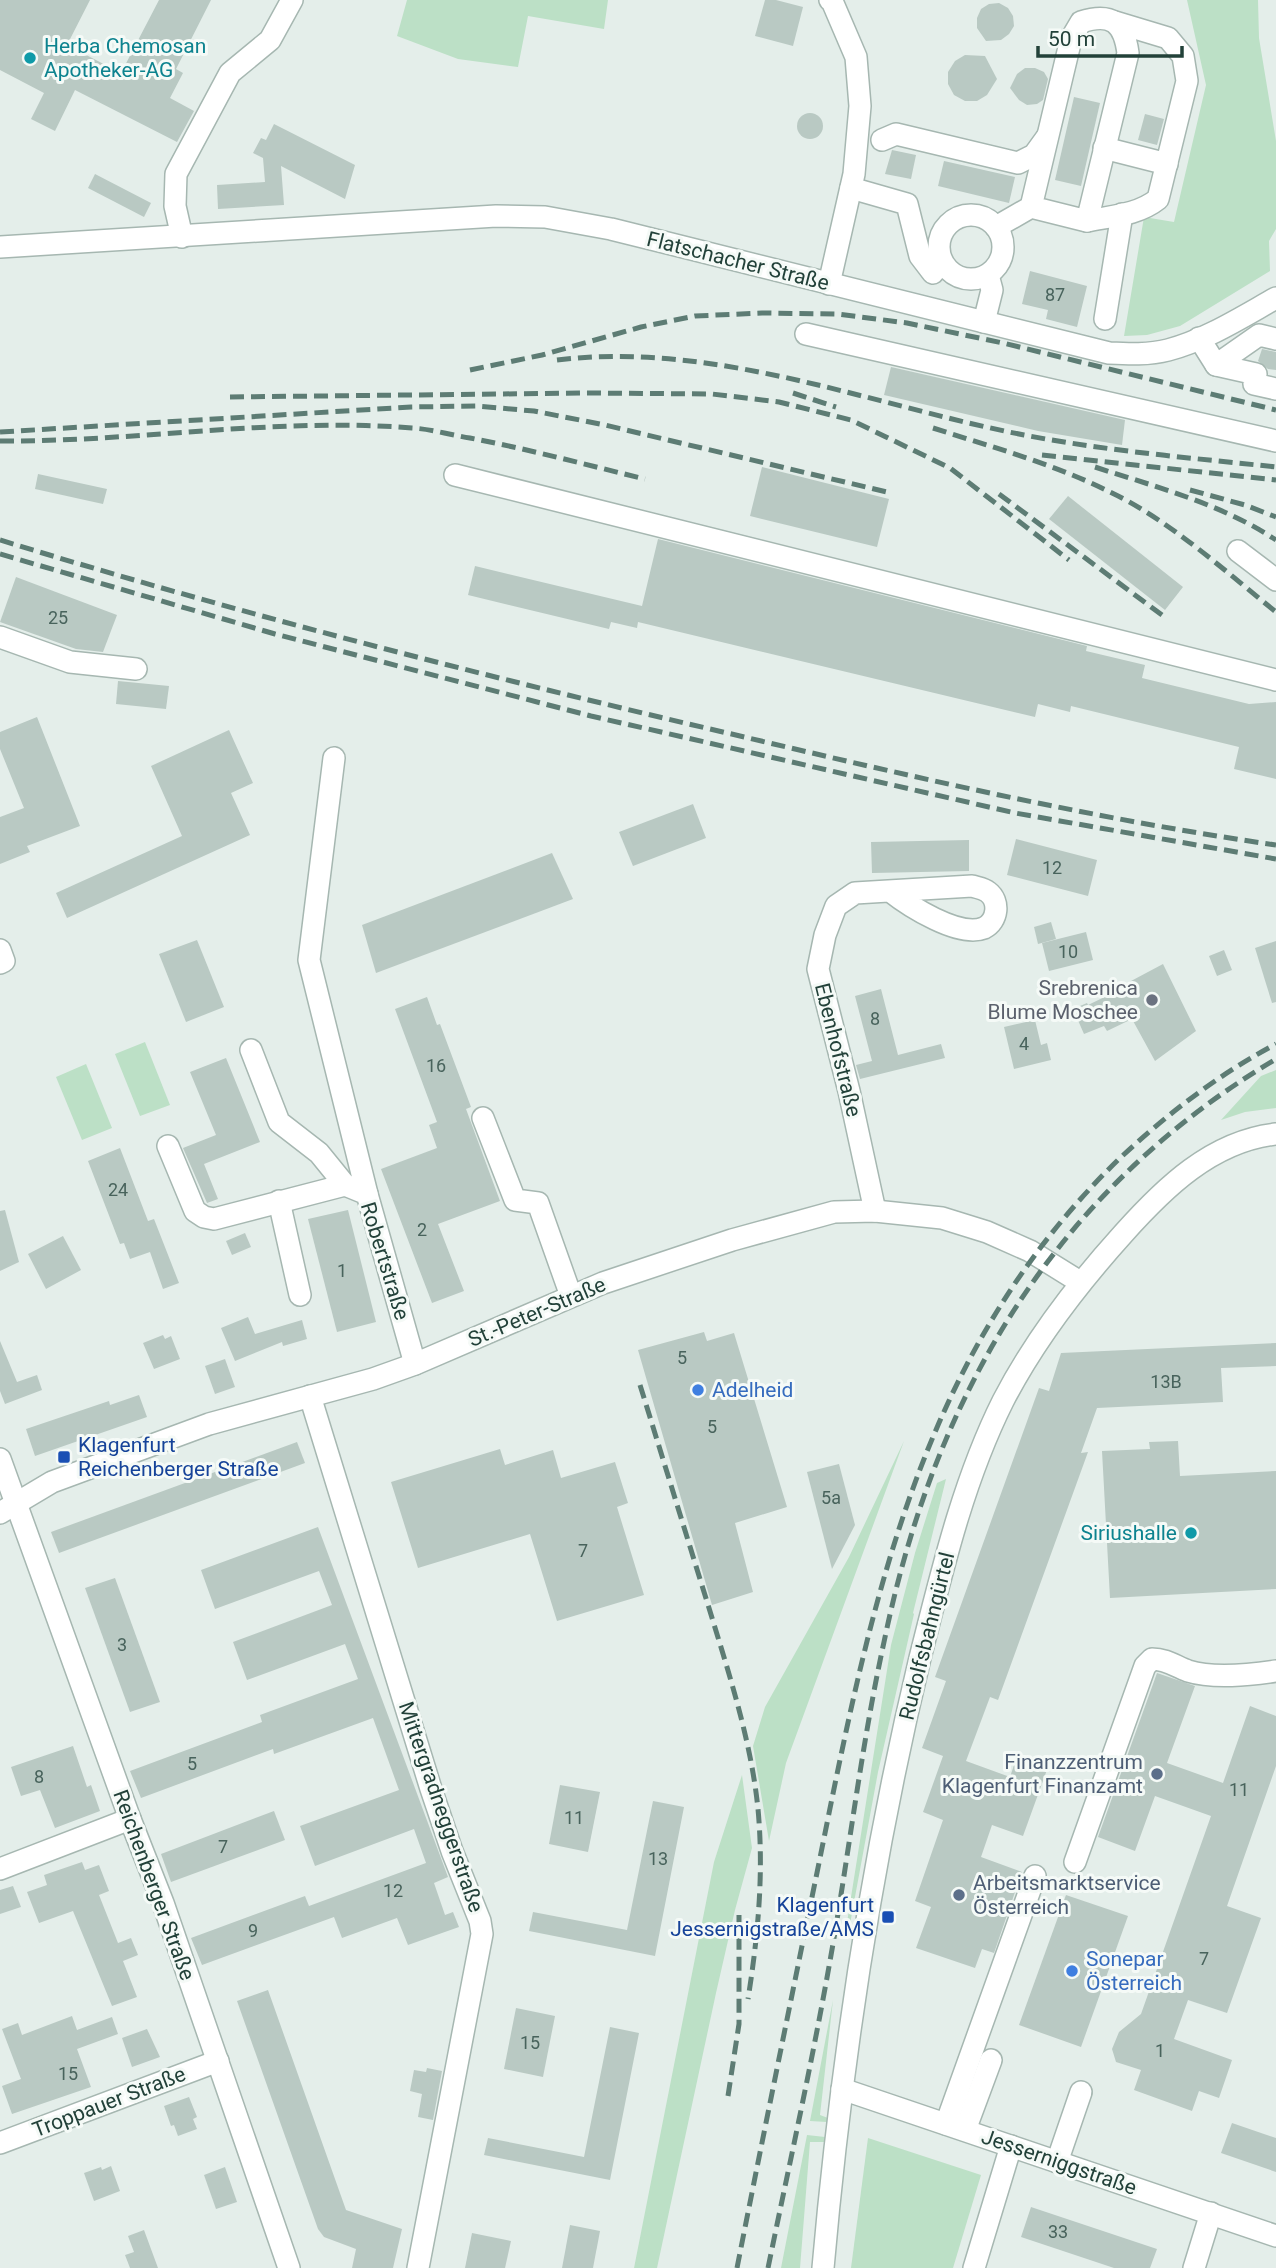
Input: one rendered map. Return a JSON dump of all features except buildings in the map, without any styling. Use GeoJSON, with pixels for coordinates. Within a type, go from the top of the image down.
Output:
{"type":"FeatureCollection","features":[{"type":"Feature","properties":{"kind":"street"},"geometry":{"type":"LineString","coordinates":[[182,237],[175,206],[176,174],[230,73],[270,40],[292,0]]}},
{"type":"Feature","properties":{"kind":"street"},"geometry":{"type":"LineString","coordinates":[[829,284],[851,188],[860,106],[856,57],[830,0]]}},
{"type":"Feature","properties":{"kind":"street"},"geometry":{"type":"LineString","coordinates":[[996,227],[1031,206],[1072,39],[1081,22],[1097,17],[1168,38],[1183,56],[1187,81],[1158,199],[1147,208],[1087,221],[1031,206]]}},
{"type":"Feature","properties":{"kind":"street"},"geometry":{"type":"LineString","coordinates":[[1087,221],[1128,53],[1125,34],[1115,22]]}},
{"type":"Feature","properties":{"kind":"street"},"geometry":{"type":"LineString","coordinates":[[882,140],[896,134],[1018,163],[1034,155],[1048,136]]}},
{"type":"Feature","properties":{"kind":"street"},"geometry":{"type":"LineString","coordinates":[[1104,148],[1167,164]]}},
{"type":"Feature","properties":{"kind":"street"},"geometry":{"type":"LineString","coordinates":[[851,188],[907,204],[920,256],[937,268],[957,277],[978,279],[996,268],[1003,247],[1002,236],[988,220],[978,216],[967,215],[948,224],[938,242],[937,268],[925,307]]}},
{"type":"Feature","properties":{"kind":"street"},"geometry":{"type":"LineString","coordinates":[[1105,319],[1122,214]]}},
{"type":"Feature","properties":{"kind":"street","name":"Flatschacher Straße"},"geometry":{"type":"LineString","coordinates":[[0,247],[496,216],[545,217],[611,229],[1109,353],[1137,354],[1169,350],[1223,328],[1276,298]]}},
{"type":"Feature","properties":{"kind":"street"},"geometry":{"type":"LineString","coordinates":[[984,322],[992,290],[988,275]]}},
{"type":"Feature","properties":{"kind":"street"},"geometry":{"type":"LineString","coordinates":[[806,334],[1276,441]]}},
{"type":"Feature","properties":{"kind":"street"},"geometry":{"type":"LineString","coordinates":[[1216,365],[1259,335],[1276,339]]}},
{"type":"Feature","properties":{"kind":"street"},"geometry":{"type":"LineString","coordinates":[[1199,338],[1216,365],[1256,374],[1254,384],[1276,389]]}},
{"type":"Feature","properties":{"kind":"street"},"geometry":{"type":"LineString","coordinates":[[455,475],[1276,680]]}},
{"type":"Feature","properties":{"kind":"street"},"geometry":{"type":"LineString","coordinates":[[1238,551],[1276,580]]}},
{"type":"Feature","properties":{"kind":"street"},"geometry":{"type":"LineString","coordinates":[[0,637],[70,662],[136,669]]}},
{"type":"Feature","properties":{"kind":"street"},"geometry":{"type":"LineString","coordinates":[[334,758],[309,960],[367,1194]]}},
{"type":"Feature","properties":{"kind":"street","name":"Ebenhofstraße"},"geometry":{"type":"LineString","coordinates":[[875,1211],[849,1091],[818,969],[825,934],[836,906],[855,893],[890,891]]}},
{"type":"Feature","properties":{"kind":"street"},"geometry":{"type":"LineString","coordinates":[[251,1050],[279,1122],[319,1153],[345,1185]]}},
{"type":"Feature","properties":{"kind":"street"},"geometry":{"type":"LineString","coordinates":[[483,1118],[515,1199],[538,1203],[571,1296]]}},
{"type":"Feature","properties":{"kind":"street","name":"Rudolfsbahngürtel"},"geometry":{"type":"LineString","coordinates":[[823,2268],[842,2089],[862,1951],[903,1729],[961,1507],[979,1454],[1025,1361],[1080,1282],[1157,1196],[1211,1156],[1236,1145],[1276,1134]]}},
{"type":"Feature","properties":{"kind":"street","name":"Robertstraße"},"geometry":{"type":"LineString","coordinates":[[168,1146],[195,1211],[204,1217],[214,1219],[345,1185],[367,1194],[415,1364]]}},
{"type":"Feature","properties":{"kind":"street"},"geometry":{"type":"LineString","coordinates":[[279,1201],[300,1295]]}},
{"type":"Feature","properties":{"kind":"street","name":"St.-Peter-Straße"},"geometry":{"type":"LineString","coordinates":[[8,1508],[52,1482],[197,1429],[373,1379],[415,1364],[603,1283],[752,1234],[834,1212],[875,1211],[942,1218],[987,1232],[1030,1251],[1080,1282]]}},
{"type":"Feature","properties":{"kind":"street","name":"Mittergradneggerstraße"},"geometry":{"type":"LineString","coordinates":[[310,1396],[431,1789],[452,1852],[480,1921],[482,1934],[418,2268]]}},
{"type":"Feature","properties":{"kind":"street","name":"Reichenberger Straße"},"geometry":{"type":"LineString","coordinates":[[0,1459],[8,1508],[163,1903],[287,2267]]}},
{"type":"Feature","properties":{"kind":"street"},"geometry":{"type":"LineString","coordinates":[[1075,1862],[1145,1666],[1152,1659],[1162,1659],[1188,1671],[1209,1674],[1276,1671]]}},
{"type":"Feature","properties":{"kind":"street"},"geometry":{"type":"LineString","coordinates":[[0,1869],[130,1819]]}},
{"type":"Feature","properties":{"kind":"street"},"geometry":{"type":"LineString","coordinates":[[956,2127],[1035,1876]]}},
{"type":"Feature","properties":{"kind":"street"},"geometry":{"type":"LineString","coordinates":[[956,2127],[991,2060]]}},
{"type":"Feature","properties":{"kind":"street","name":"Troppauer Straße"},"geometry":{"type":"LineString","coordinates":[[0,2143],[218,2061]]}},
{"type":"Feature","properties":{"kind":"street","name":"Jesserniggstraße"},"geometry":{"type":"LineString","coordinates":[[842,2089],[1276,2236]]}},
{"type":"Feature","properties":{"kind":"street"},"geometry":{"type":"LineString","coordinates":[[1057,2162],[1081,2092]]}},
{"type":"Feature","properties":{"kind":"street"},"geometry":{"type":"LineString","coordinates":[[974,2268],[1011,2146]]}},
{"type":"Feature","properties":{"kind":"street"},"geometry":{"type":"LineString","coordinates":[[1194,2268],[1211,2213]]}},
{"type":"Feature","properties":{"kind":"green space"},"geometry":{"type":"Polygon","coordinates":[[[407,0],[608,0],[604,29],[528,16],[518,67],[458,59],[397,36],[407,0]]]}},
{"type":"Feature","properties":{"kind":"green space"},"geometry":{"type":"Polygon","coordinates":[[[1187,0],[1258,0],[1259,38],[1276,141],[1276,229],[1269,241],[1270,271],[1180,326],[1147,335],[1124,336],[1144,217],[1174,222],[1206,85],[1187,0]]]}},
{"type":"Feature","properties":{"kind":"green space"},"geometry":{"type":"Polygon","coordinates":[[[145,1042],[170,1105],[140,1116],[115,1054],[145,1042]]]}},
{"type":"Feature","properties":{"kind":"green space"},"geometry":{"type":"Polygon","coordinates":[[[86,1064],[112,1128],[82,1140],[56,1077],[86,1064]]]}},
{"type":"Feature","properties":{"kind":"green space"},"geometry":{"type":"Polygon","coordinates":[[[1276,1070],[1276,1108],[1245,1112],[1221,1120],[1261,1076],[1276,1070]]]}},
{"type":"Feature","properties":{"kind":"green space"},"geometry":{"type":"Polygon","coordinates":[[[904,1441],[786,1763],[769,1841],[753,1746],[765,1707],[849,1557],[904,1441]]]}},
{"type":"Feature","properties":{"kind":"green space"},"geometry":{"type":"Polygon","coordinates":[[[946,1479],[913,1613],[878,1772],[848,1935],[845,1935],[891,1645],[937,1483],[946,1479]]]}},
{"type":"Feature","properties":{"kind":"green space"},"geometry":{"type":"Polygon","coordinates":[[[742,1775],[752,1848],[716,1993],[657,2268],[634,2268],[714,1862],[742,1775]]]}},
{"type":"Feature","properties":{"kind":"green space"},"geometry":{"type":"Polygon","coordinates":[[[833,2000],[820,2115],[828,2118],[827,2122],[810,2121],[833,2000]]]}},
{"type":"Feature","properties":{"kind":"green space"},"geometry":{"type":"Polygon","coordinates":[[[807,2135],[825,2137],[824,2142],[810,2142],[800,2268],[781,2268],[807,2135]]]}},
{"type":"Feature","properties":{"kind":"green space"},"geometry":{"type":"Polygon","coordinates":[[[868,2138],[981,2175],[953,2268],[851,2268],[868,2138]]]}},
{"type":"Feature","properties":{"kind":"railway"},"geometry":{"type":"LineString","coordinates":[[470,370],[542,355],[641,327],[695,316],[838,314],[907,323],[1003,343],[1276,410]]}},
{"type":"Feature","properties":{"kind":"railway"},"geometry":{"type":"LineString","coordinates":[[557,360],[617,357],[676,359],[734,367],[1055,441],[1276,467]]}},
{"type":"Feature","properties":{"kind":"railway"},"geometry":{"type":"LineString","coordinates":[[793,393],[836,407]]}},
{"type":"Feature","properties":{"kind":"railway"},"geometry":{"type":"LineString","coordinates":[[230,397],[712,394],[779,402],[851,420],[950,468],[1069,560]]}},
{"type":"Feature","properties":{"kind":"railway"},"geometry":{"type":"LineString","coordinates":[[0,432],[411,407],[476,406],[534,411],[605,425],[891,493]]}},
{"type":"Feature","properties":{"kind":"railway"},"geometry":{"type":"LineString","coordinates":[[0,441],[309,426],[412,428],[514,447],[645,479]]}},
{"type":"Feature","properties":{"kind":"railway"},"geometry":{"type":"LineString","coordinates":[[933,428],[1045,464],[1132,504],[1196,547],[1276,612]]}},
{"type":"Feature","properties":{"kind":"railway"},"geometry":{"type":"LineString","coordinates":[[1042,455],[1276,480]]}},
{"type":"Feature","properties":{"kind":"railway"},"geometry":{"type":"LineString","coordinates":[[1095,467],[1211,506],[1276,540]]}},
{"type":"Feature","properties":{"kind":"railway"},"geometry":{"type":"LineString","coordinates":[[1190,490],[1245,505],[1276,517]]}},
{"type":"Feature","properties":{"kind":"railway"},"geometry":{"type":"LineString","coordinates":[[999,494],[1162,615]]}},
{"type":"Feature","properties":{"kind":"railway"},"geometry":{"type":"LineString","coordinates":[[0,540],[276,620],[647,714],[1006,796],[1141,823],[1276,845]]}},
{"type":"Feature","properties":{"kind":"railway"},"geometry":{"type":"LineString","coordinates":[[0,554],[275,634],[591,716],[1015,813],[1276,859]]}},
{"type":"Feature","properties":{"kind":"railway"},"geometry":{"type":"LineString","coordinates":[[737,2268],[861,1667],[885,1574],[915,1483],[951,1396],[996,1313],[1051,1234],[1119,1159],[1194,1096],[1234,1068],[1276,1044]]}},
{"type":"Feature","properties":{"kind":"railway"},"geometry":{"type":"LineString","coordinates":[[768,2268],[828,1974],[863,1751],[884,1642],[906,1551],[936,1465],[972,1383],[1016,1307],[1068,1236],[1129,1170],[1198,1111],[1276,1059]]}},
{"type":"Feature","properties":{"kind":"railway"},"geometry":{"type":"LineString","coordinates":[[640,1385],[731,1682],[755,1783],[760,1833],[760,1881],[755,1952],[748,1999]]}},
{"type":"Feature","properties":{"kind":"railway"},"geometry":{"type":"LineString","coordinates":[[728,2096],[739,2024],[739,1915]]}},
{"type":"Feature","properties":{"kind":"place","name":"Herba Chemosan Apotheker-AG"},"geometry":{"type":"Point","coordinates":[30,58]}},
{"type":"Feature","properties":{"kind":"place","name":"Srebrenica Blume Moschee"},"geometry":{"type":"Point","coordinates":[1152,1000]}},
{"type":"Feature","properties":{"kind":"place","name":"Adelheid"},"geometry":{"type":"Point","coordinates":[698,1390]}},
{"type":"Feature","properties":{"kind":"place","name":"Klagenfurt Reichenberger Straße"},"geometry":{"type":"Point","coordinates":[64,1457]}},
{"type":"Feature","properties":{"kind":"place","name":"Siriushalle"},"geometry":{"type":"Point","coordinates":[1191,1533]}},
{"type":"Feature","properties":{"kind":"place","name":"Finanzzentrum Klagenfurt Finanzamt"},"geometry":{"type":"Point","coordinates":[1157,1774]}},
{"type":"Feature","properties":{"kind":"place","name":"Arbeitsmarktservice Österreich"},"geometry":{"type":"Point","coordinates":[959,1895]}},
{"type":"Feature","properties":{"kind":"place","name":"Klagenfurt Jessernigstraße/AMS"},"geometry":{"type":"Point","coordinates":[888,1917]}},
{"type":"Feature","properties":{"kind":"place","name":"Sonepar Österreich"},"geometry":{"type":"Point","coordinates":[1072,1971]}}]}
